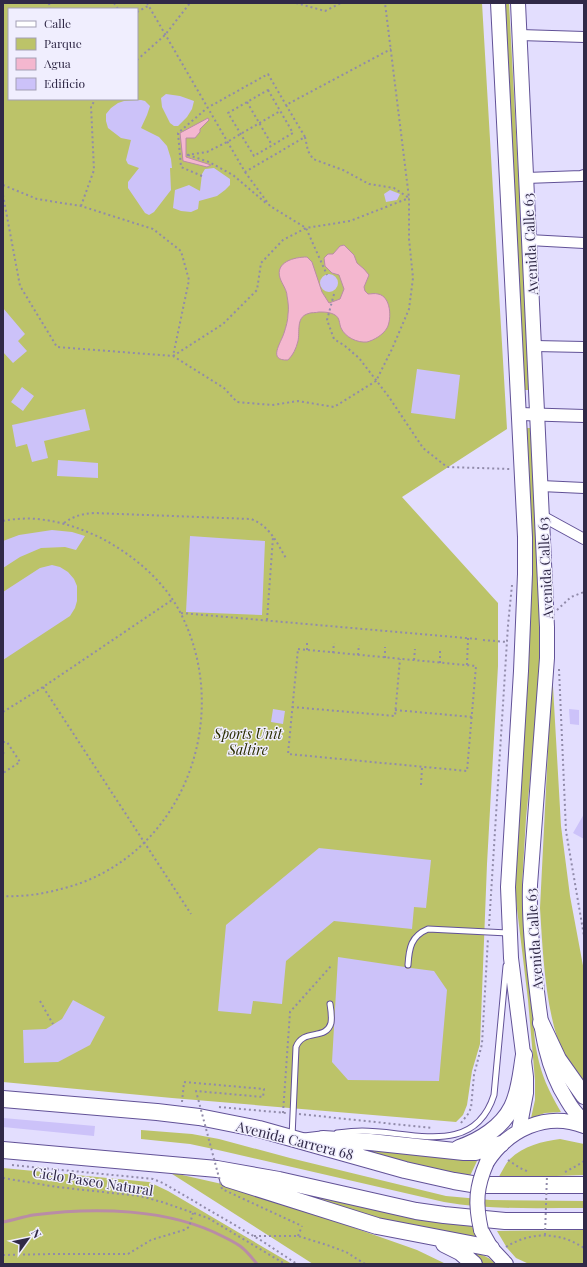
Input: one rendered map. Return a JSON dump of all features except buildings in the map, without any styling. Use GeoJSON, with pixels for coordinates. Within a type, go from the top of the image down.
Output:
{"type":"FeatureCollection","features":[{"type":"Feature","properties":{"kind":"main road","name":"Avenida Calle 63"},"geometry":{"type":"LineString","coordinates":[[498,3],[520,414],[525,537],[521,671],[508,887],[509,933],[524,1054],[526,1093],[519,1130]]}},
{"type":"Feature","properties":{"kind":"main road","name":"Avenida Calle 63"},"geometry":{"type":"LineString","coordinates":[[518,3],[547,627],[547,651],[529,904],[531,937],[541,1023],[548,1060],[554,1076],[569,1103],[584,1121]]}},
{"type":"Feature","properties":{"kind":"main road"},"geometry":{"type":"LineString","coordinates":[[541,1023],[558,1059],[584,1096]]}},
{"type":"Feature","properties":{"kind":"main road"},"geometry":{"type":"LineString","coordinates":[[443,1151],[466,1145],[479,1139],[490,1132],[507,1116],[518,1090],[524,1054]]}},
{"type":"Feature","properties":{"kind":"main road","name":"Avenida Carrera 68"},"geometry":{"type":"LineString","coordinates":[[3,1099],[199,1117],[259,1128],[405,1170],[472,1184],[508,1186],[584,1185]]}},
{"type":"Feature","properties":{"kind":"main road"},"geometry":{"type":"LineString","coordinates":[[506,1264],[498,1248],[481,1230],[477,1213],[477,1196],[480,1178],[487,1162],[500,1144],[519,1130],[538,1123],[558,1121],[584,1126]]}},
{"type":"Feature","properties":{"kind":"main road"},"geometry":{"type":"LineString","coordinates":[[292,1137],[370,1142],[443,1151],[476,1152],[500,1144]]}},
{"type":"Feature","properties":{"kind":"main road"},"geometry":{"type":"LineString","coordinates":[[3,1150],[188,1166],[247,1174],[409,1209],[444,1215],[505,1220],[584,1221]]}},
{"type":"Feature","properties":{"kind":"main road"},"geometry":{"type":"LineString","coordinates":[[188,1166],[377,1226],[430,1237],[498,1248]]}},
{"type":"Feature","properties":{"kind":"main road"},"geometry":{"type":"LineString","coordinates":[[430,1237],[460,1252],[474,1264]]}},
{"type":"Feature","properties":{"kind":"street"},"geometry":{"type":"LineString","coordinates":[[520,35],[584,37]]}},
{"type":"Feature","properties":{"kind":"street"},"geometry":{"type":"LineString","coordinates":[[526,178],[584,175]]}},
{"type":"Feature","properties":{"kind":"street"},"geometry":{"type":"LineString","coordinates":[[530,240],[584,243]]}},
{"type":"Feature","properties":{"kind":"street"},"geometry":{"type":"LineString","coordinates":[[534,346],[584,347]]}},
{"type":"Feature","properties":{"kind":"street"},"geometry":{"type":"LineString","coordinates":[[520,414],[584,416]]}},
{"type":"Feature","properties":{"kind":"street"},"geometry":{"type":"LineString","coordinates":[[541,486],[584,488]]}},
{"type":"Feature","properties":{"kind":"street"},"geometry":{"type":"LineString","coordinates":[[542,516],[584,539]]}},
{"type":"Feature","properties":{"kind":"lane"},"geometry":{"type":"LineString","coordinates":[[330,1004],[331,1021],[328,1029],[322,1033],[303,1037],[296,1047],[292,1137],[362,1131],[442,1136],[457,1134],[477,1124],[490,1107],[494,1094],[509,933],[432,929],[423,932],[414,938],[410,946],[408,965]]}},
{"type":"Feature","properties":{"kind":"path"},"geometry":{"type":"LineString","coordinates":[[147,3],[164,35],[245,172],[270,206]]}},
{"type":"Feature","properties":{"kind":"path"},"geometry":{"type":"LineString","coordinates":[[138,59],[164,35],[190,3]]}},
{"type":"Feature","properties":{"kind":"path"},"geometry":{"type":"LineString","coordinates":[[296,3],[325,11],[340,3]]}},
{"type":"Feature","properties":{"kind":"path"},"geometry":{"type":"LineString","coordinates":[[3,195],[20,286],[57,347],[174,356],[224,388],[236,402],[272,405],[298,401],[334,407],[376,381],[392,349],[409,309],[413,278],[409,239],[409,198],[385,3]]}},
{"type":"Feature","properties":{"kind":"path"},"geometry":{"type":"LineString","coordinates":[[138,11],[148,6]]}},
{"type":"Feature","properties":{"kind":"path"},"geometry":{"type":"LineString","coordinates":[[286,105],[391,50]]}},
{"type":"Feature","properties":{"kind":"path"},"geometry":{"type":"LineString","coordinates":[[202,176],[181,167],[178,133],[207,108],[268,74],[304,137],[308,151],[313,159],[343,170],[369,184],[394,188],[409,198]]}},
{"type":"Feature","properties":{"kind":"path"},"geometry":{"type":"LineString","coordinates":[[268,90],[293,133],[254,156],[228,113],[247,102],[268,90]]}},
{"type":"Feature","properties":{"kind":"path"},"geometry":{"type":"LineString","coordinates":[[81,206],[94,170],[91,106],[95,100]]}},
{"type":"Feature","properties":{"kind":"path"},"geometry":{"type":"LineString","coordinates":[[247,102],[272,145]]}},
{"type":"Feature","properties":{"kind":"path"},"geometry":{"type":"LineString","coordinates":[[280,111],[207,152],[188,155],[209,162],[233,175],[270,206],[306,228],[327,275]]}},
{"type":"Feature","properties":{"kind":"path"},"geometry":{"type":"LineString","coordinates":[[245,172],[304,137]]}},
{"type":"Feature","properties":{"kind":"path"},"geometry":{"type":"LineString","coordinates":[[3,185],[36,199],[81,206],[153,229],[181,252],[189,280],[174,356]]}},
{"type":"Feature","properties":{"kind":"path"},"geometry":{"type":"LineString","coordinates":[[174,356],[223,324],[257,290],[260,262],[283,240],[306,228],[350,221],[409,198]]}},
{"type":"Feature","properties":{"kind":"path"},"geometry":{"type":"LineString","coordinates":[[334,294],[327,320],[334,339],[359,358],[389,397],[423,448],[448,467],[522,469]]}},
{"type":"Feature","properties":{"kind":"path"},"geometry":{"type":"LineString","coordinates":[[64,523],[73,517],[82,514],[94,513],[238,517],[251,519],[260,522],[266,527],[288,560]]}},
{"type":"Feature","properties":{"kind":"path"},"geometry":{"type":"LineString","coordinates":[[3,521],[33,518],[64,523],[77,527],[115,546],[137,561],[157,581],[181,613],[198,661],[202,701],[201,725],[196,754],[187,781],[174,806],[157,830],[145,843],[123,861],[86,882],[49,892],[12,897],[3,896]]}},
{"type":"Feature","properties":{"kind":"path"},"geometry":{"type":"LineString","coordinates":[[267,620],[273,536]]}},
{"type":"Feature","properties":{"kind":"path"},"geometry":{"type":"LineString","coordinates":[[460,1124],[464,1120],[470,1108],[474,1076],[482,1044],[512,581]]}},
{"type":"Feature","properties":{"kind":"path"},"geometry":{"type":"LineString","coordinates":[[554,604],[555,612],[571,597],[584,592]]}},
{"type":"Feature","properties":{"kind":"path"},"geometry":{"type":"LineString","coordinates":[[3,712],[43,687],[172,600]]}},
{"type":"Feature","properties":{"kind":"path"},"geometry":{"type":"LineString","coordinates":[[181,613],[477,639]]}},
{"type":"Feature","properties":{"kind":"path"},"geometry":{"type":"LineString","coordinates":[[467,665],[468,638]]}},
{"type":"Feature","properties":{"kind":"path"},"geometry":{"type":"LineString","coordinates":[[483,640],[507,642]]}},
{"type":"Feature","properties":{"kind":"path"},"geometry":{"type":"LineString","coordinates":[[307,641],[307,650]]}},
{"type":"Feature","properties":{"kind":"path"},"geometry":{"type":"LineString","coordinates":[[333,652],[334,643]]}},
{"type":"Feature","properties":{"kind":"path"},"geometry":{"type":"LineString","coordinates":[[358,655],[359,644]]}},
{"type":"Feature","properties":{"kind":"path"},"geometry":{"type":"LineString","coordinates":[[385,647],[385,658]]}},
{"type":"Feature","properties":{"kind":"path"},"geometry":{"type":"LineString","coordinates":[[298,649],[440,663],[476,666],[467,771],[288,754],[298,649]]}},
{"type":"Feature","properties":{"kind":"path"},"geometry":{"type":"LineString","coordinates":[[414,660],[415,649]]}},
{"type":"Feature","properties":{"kind":"path"},"geometry":{"type":"LineString","coordinates":[[440,651],[440,663]]}},
{"type":"Feature","properties":{"kind":"path"},"geometry":{"type":"LineString","coordinates":[[292,707],[395,716],[400,659]]}},
{"type":"Feature","properties":{"kind":"path"},"geometry":{"type":"LineString","coordinates":[[558,664],[566,831],[584,936]]}},
{"type":"Feature","properties":{"kind":"path"},"geometry":{"type":"LineString","coordinates":[[43,687],[191,914]]}},
{"type":"Feature","properties":{"kind":"path"},"geometry":{"type":"LineString","coordinates":[[395,710],[472,717]]}},
{"type":"Feature","properties":{"kind":"path"},"geometry":{"type":"LineString","coordinates":[[3,742],[7,742],[20,762],[3,773]]}},
{"type":"Feature","properties":{"kind":"path"},"geometry":{"type":"LineString","coordinates":[[421,785],[422,767]]}},
{"type":"Feature","properties":{"kind":"path"},"geometry":{"type":"LineString","coordinates":[[40,1001],[53,1024]]}},
{"type":"Feature","properties":{"kind":"path"},"geometry":{"type":"LineString","coordinates":[[182,1104],[184,1082],[264,1089],[263,1097],[196,1091],[222,1188],[302,1226],[298,1236]]}},
{"type":"Feature","properties":{"kind":"path"},"geometry":{"type":"LineString","coordinates":[[198,1105],[205,1106]]}},
{"type":"Feature","properties":{"kind":"path"},"geometry":{"type":"LineString","coordinates":[[213,1106],[439,1129]]}},
{"type":"Feature","properties":{"kind":"path"},"geometry":{"type":"LineString","coordinates":[[508,1160],[520,1168],[533,1173]]}},
{"type":"Feature","properties":{"kind":"path"},"geometry":{"type":"LineString","coordinates":[[563,1172],[574,1168],[584,1161]]}},
{"type":"Feature","properties":{"kind":"path"},"geometry":{"type":"LineString","coordinates":[[11,1165],[153,1179],[253,1236],[297,1264]]}},
{"type":"Feature","properties":{"kind":"path"},"geometry":{"type":"LineString","coordinates":[[545,1235],[547,1175],[552,1174]]}},
{"type":"Feature","properties":{"kind":"path","name":"Ciclo Paseo Natural"},"geometry":{"type":"LineString","coordinates":[[3,1178],[57,1187],[140,1196],[183,1209],[208,1218],[286,1264]]}},
{"type":"Feature","properties":{"kind":"path"},"geometry":{"type":"LineString","coordinates":[[3,1256],[128,1254],[151,1240],[184,1230],[189,1227],[193,1213]]}},
{"type":"Feature","properties":{"kind":"path"},"geometry":{"type":"LineString","coordinates":[[498,1248],[529,1237],[545,1235],[571,1241],[584,1248]]}},
{"type":"Feature","properties":{"kind":"path"},"geometry":{"type":"LineString","coordinates":[[253,1236],[298,1236],[346,1252],[365,1264]]}},
{"type":"Feature","properties":{"kind":"green space","name":"Sports Unit Saltire"},"geometry":{"type":"Polygon","coordinates":[[[3,3],[482,3],[507,429],[402,497],[498,603],[498,666],[487,864],[480,1044],[472,1071],[467,1105],[463,1115],[456,1122],[3,1082],[3,3]]]}},
{"type":"Feature","properties":{"kind":"green space"},"geometry":{"type":"Polygon","coordinates":[[[502,3],[509,3],[530,390],[525,390],[523,364],[502,3]]]}},
{"type":"Feature","properties":{"kind":"green space"},"geometry":{"type":"Polygon","coordinates":[[[526,428],[532,428],[542,632],[536,722],[526,818],[522,886],[535,1042],[544,1078],[561,1112],[545,1113],[531,1118],[535,1100],[535,1080],[528,1000],[514,884],[531,595],[532,547],[526,428]]]}},
{"type":"Feature","properties":{"kind":"green space"},"geometry":{"type":"Polygon","coordinates":[[[552,669],[561,826],[570,896],[584,971],[584,1082],[564,1055],[558,1039],[549,1002],[542,944],[540,908],[552,669]]]}},
{"type":"Feature","properties":{"kind":"green space"},"geometry":{"type":"Polygon","coordinates":[[[141,1130],[192,1134],[219,1139],[446,1196],[490,1200],[584,1201],[584,1208],[531,1208],[461,1205],[190,1144],[141,1139],[141,1130]]]}},
{"type":"Feature","properties":{"kind":"green space"},"geometry":{"type":"Polygon","coordinates":[[[560,1139],[584,1144],[584,1175],[498,1178],[508,1161],[515,1154],[527,1147],[560,1139]]]}},
{"type":"Feature","properties":{"kind":"green space"},"geometry":{"type":"Polygon","coordinates":[[[346,1147],[477,1161],[470,1176],[413,1165],[346,1147]]]}},
{"type":"Feature","properties":{"kind":"green space"},"geometry":{"type":"Polygon","coordinates":[[[3,1168],[149,1182],[168,1191],[292,1264],[3,1264],[3,1168]]]}},
{"type":"Feature","properties":{"kind":"green space"},"geometry":{"type":"Polygon","coordinates":[[[169,1172],[244,1189],[417,1250],[446,1264],[313,1264],[169,1172]]]}},
{"type":"Feature","properties":{"kind":"green space"},"geometry":{"type":"Polygon","coordinates":[[[294,1191],[471,1225],[478,1238],[356,1214],[294,1191]]]}},
{"type":"Feature","properties":{"kind":"green space"},"geometry":{"type":"Polygon","coordinates":[[[584,1230],[584,1264],[529,1264],[516,1258],[507,1248],[497,1231],[584,1230]]]}},
{"type":"Feature","properties":{"kind":"green space"},"geometry":{"type":"Polygon","coordinates":[[[464,1250],[481,1254],[496,1264],[482,1264],[464,1250]]]}},
{"type":"Feature","properties":{"kind":"water"},"geometry":{"type":"Polygon","coordinates":[[[208,118],[209,120],[200,129],[200,132],[195,138],[186,138],[186,157],[211,165],[207,167],[183,161],[180,133],[208,118]]]}},
{"type":"Feature","properties":{"kind":"water"},"geometry":{"type":"Polygon","coordinates":[[[344,245],[354,255],[357,263],[369,275],[364,287],[365,291],[368,294],[377,294],[386,299],[390,314],[387,328],[381,335],[373,340],[359,342],[345,334],[341,328],[338,318],[335,315],[325,312],[309,313],[301,319],[298,341],[291,356],[288,360],[278,358],[278,346],[288,319],[288,303],[286,292],[280,278],[280,268],[291,259],[307,257],[312,262],[322,292],[329,303],[340,299],[344,289],[339,275],[332,273],[325,266],[324,258],[328,254],[333,254],[340,246],[344,245]]]}},
{"type":"Feature","properties":{"kind":"waterway"},"geometry":{"type":"LineString","coordinates":[[3,1222],[33,1215],[56,1212],[106,1211],[155,1215],[180,1220],[203,1227],[224,1237],[243,1248],[257,1264]]}}]}
